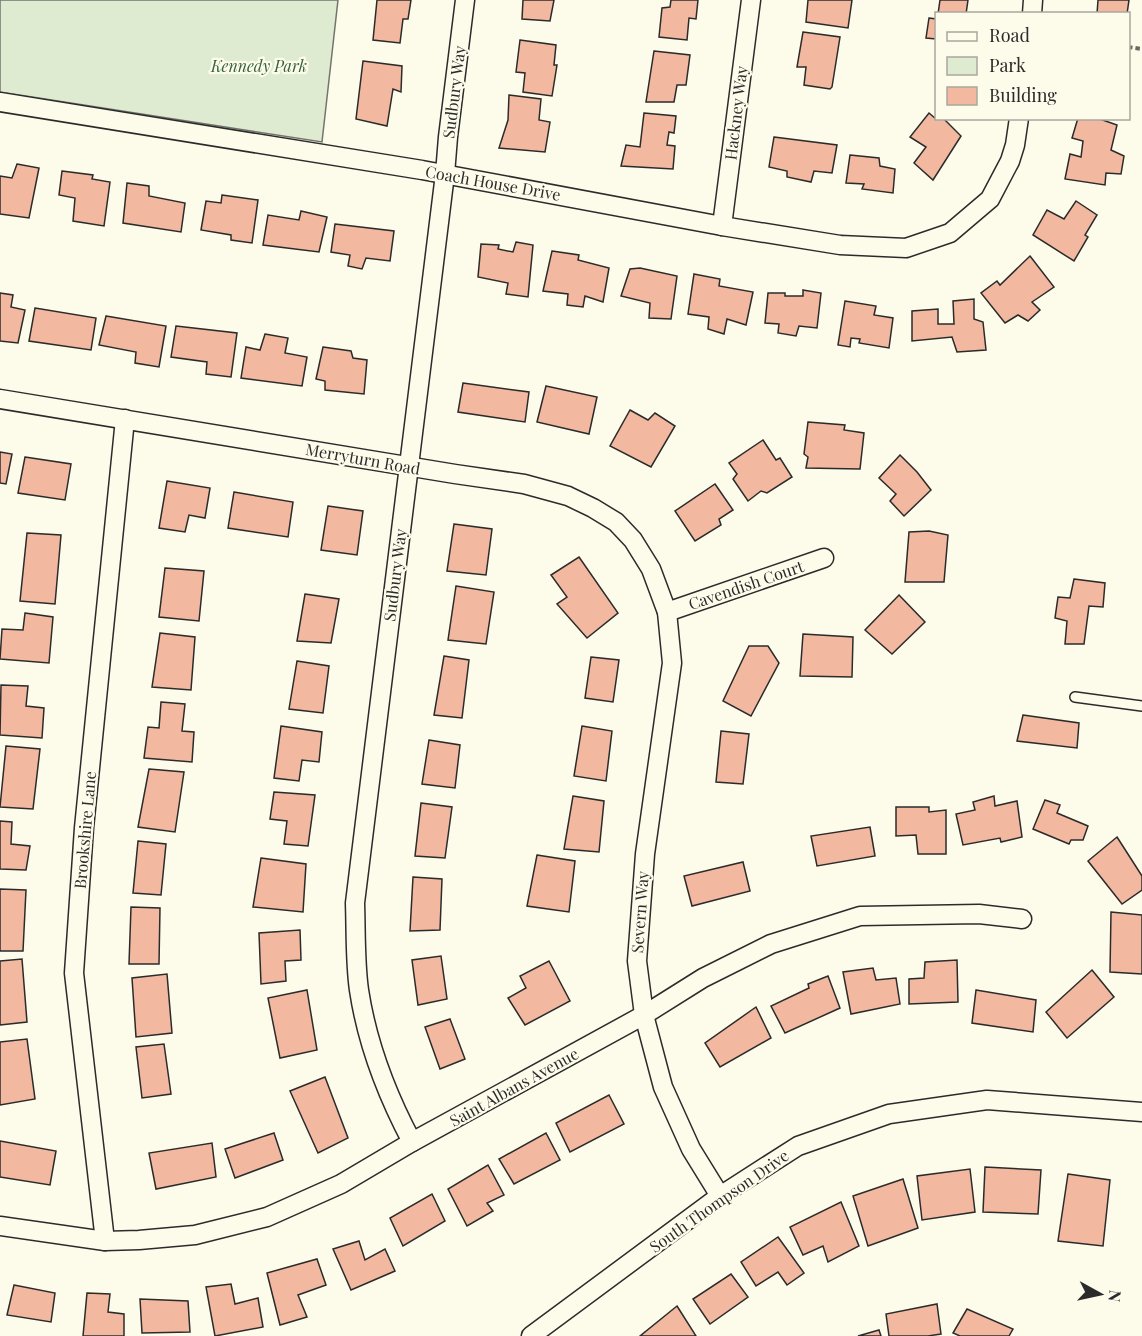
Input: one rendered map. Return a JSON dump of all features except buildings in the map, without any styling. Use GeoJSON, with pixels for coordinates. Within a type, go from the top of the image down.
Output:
{"type":"FeatureCollection","features":[{"type":"Feature","properties":{"kind":"street","name":"Sudbury Way"},"geometry":{"type":"LineString","coordinates":[[412,1142],[396,1111],[376,1060],[359,990],[355,903],[465,0]]}},
{"type":"Feature","properties":{"kind":"street","name":"Hackney Way"},"geometry":{"type":"LineString","coordinates":[[722,226],[751,0]]}},
{"type":"Feature","properties":{"kind":"street","name":"Coach House Drive"},"geometry":{"type":"LineString","coordinates":[[0,102],[445,174],[722,226],[840,245],[906,248],[950,233],[990,199],[1002,179],[1015,145],[1019,120]]}},
{"type":"Feature","properties":{"kind":"street","name":"Merryturn Road"},"geometry":{"type":"LineString","coordinates":[[0,399],[524,483],[568,496],[616,522],[633,540],[651,569],[667,612]]}},
{"type":"Feature","properties":{"kind":"street","name":"Brookshire Lane"},"geometry":{"type":"LineString","coordinates":[[105,1241],[74,973],[84,828],[125,419]]}},
{"type":"Feature","properties":{"kind":"street","name":"Cavendish Court"},"geometry":{"type":"LineString","coordinates":[[667,612],[824,558]]}},
{"type":"Feature","properties":{"kind":"street","name":"Severn Way"},"geometry":{"type":"LineString","coordinates":[[667,612],[672,663],[645,854],[637,961],[644,1015],[663,1087],[691,1149],[720,1196]]}},
{"type":"Feature","properties":{"kind":"street","name":"Saint Albans Avenue"},"geometry":{"type":"LineString","coordinates":[[0,1226],[105,1241],[195,1235],[267,1217],[341,1184],[412,1142],[644,1015],[703,978],[771,944],[860,916],[979,914],[1022,919]]}},
{"type":"Feature","properties":{"kind":"street","name":"South Thompson Drive"},"geometry":{"type":"LineString","coordinates":[[531,1336],[720,1196],[798,1146],[889,1114],[987,1100],[1142,1112]]}},
{"type":"Feature","properties":{"kind":"lane"},"geometry":{"type":"LineString","coordinates":[[1075,697],[1142,706]]}},
{"type":"Feature","properties":{"kind":"green space","name":"Kennedy Park"},"geometry":{"type":"Polygon","coordinates":[[[0,0],[338,0],[322,142],[0,92],[0,0]]]}}]}
